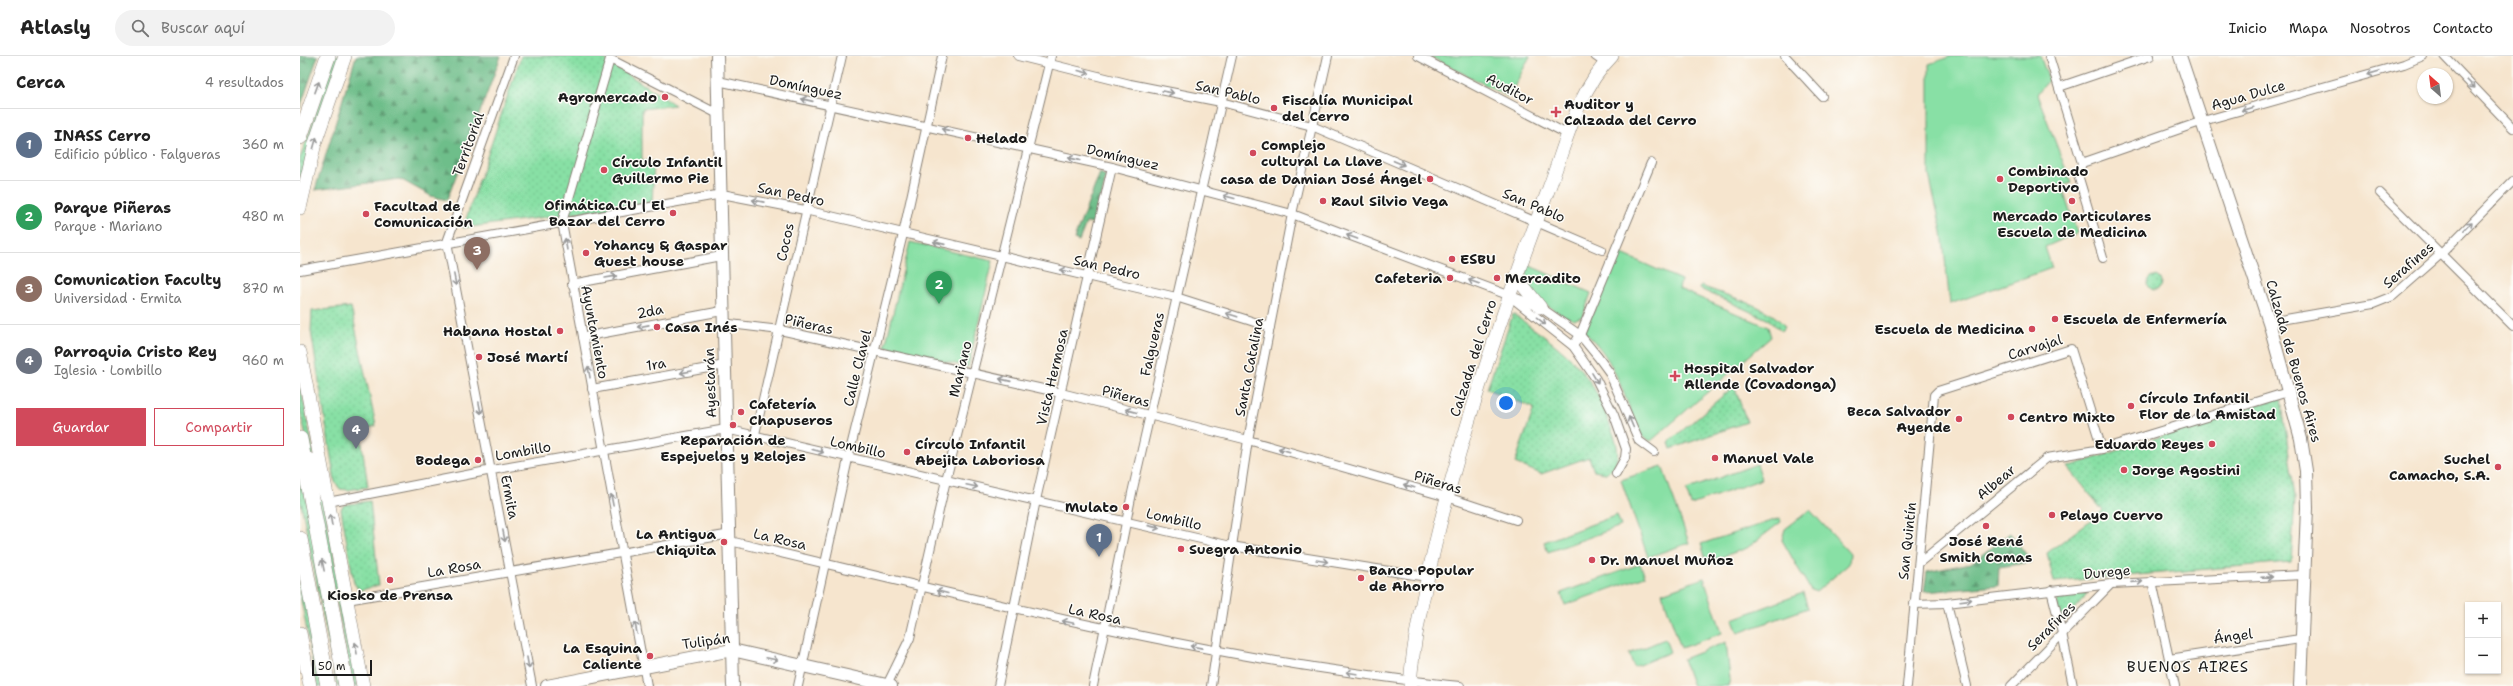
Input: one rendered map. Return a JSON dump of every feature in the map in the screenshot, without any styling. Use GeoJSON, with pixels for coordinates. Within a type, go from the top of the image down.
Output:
{"type":"FeatureCollection","features":[{"type":"Feature","properties":{"kind":"highway"},"geometry":{"type":"LineString","coordinates":[[300,137],[328,56]]}},
{"type":"Feature","properties":{"kind":"highway"},"geometry":{"type":"LineString","coordinates":[[300,441],[327,498]]}},
{"type":"Feature","properties":{"kind":"highway"},"geometry":{"type":"LineString","coordinates":[[300,441],[346,686]]}},
{"type":"Feature","properties":{"kind":"highway"},"geometry":{"type":"LineString","coordinates":[[300,539],[328,686]]}},
{"type":"Feature","properties":{"kind":"main road"},"geometry":{"type":"LineString","coordinates":[[300,208],[315,143],[345,56]]}},
{"type":"Feature","properties":{"kind":"main road","name":"Calzada del Cerro"},"geometry":{"type":"LineString","coordinates":[[1410,684],[1428,578],[1446,497],[1510,296],[1536,220],[1587,90],[1604,58]]}},
{"type":"Feature","properties":{"kind":"main road"},"geometry":{"type":"LineString","coordinates":[[1517,278],[1540,307]]}},
{"type":"Feature","properties":{"kind":"main road"},"geometry":{"type":"LineString","coordinates":[[300,352],[363,686]]}},
{"type":"Feature","properties":{"kind":"main road"},"geometry":{"type":"LineString","coordinates":[[300,633],[310,686]]}},
{"type":"Feature","properties":{"kind":"street","name":"Territorial"},"geometry":{"type":"LineString","coordinates":[[447,242],[514,56]]}},
{"type":"Feature","properties":{"kind":"street","name":"Ayestarán"},"geometry":{"type":"LineString","coordinates":[[717,56],[722,194],[722,317],[731,538],[733,686]]}},
{"type":"Feature","properties":{"kind":"street","name":"Cocos"},"geometry":{"type":"LineString","coordinates":[[755,434],[780,330],[805,210],[842,56]]}},
{"type":"Feature","properties":{"kind":"street","name":"Calle Clavel"},"geometry":{"type":"LineString","coordinates":[[798,686],[848,459],[903,234],[942,56]]}},
{"type":"Feature","properties":{"kind":"street","name":"San Pablo"},"geometry":{"type":"LineString","coordinates":[[1018,56],[1050,60],[1130,84],[1221,102],[1312,126],[1536,220],[1602,250]]}},
{"type":"Feature","properties":{"kind":"street","name":"Falgueras"},"geometry":{"type":"LineString","coordinates":[[1093,686],[1149,416],[1232,56]]}},
{"type":"Feature","properties":{"kind":"street","name":"Santa Catalina"},"geometry":{"type":"LineString","coordinates":[[1210,686],[1214,651],[1248,440],[1292,214],[1328,56]]}},
{"type":"Feature","properties":{"kind":"street","name":"Auditor"},"geometry":{"type":"LineString","coordinates":[[1418,56],[1569,135]]}},
{"type":"Feature","properties":{"kind":"street"},"geometry":{"type":"LineString","coordinates":[[1785,56],[1822,96]]}},
{"type":"Feature","properties":{"kind":"street"},"geometry":{"type":"LineString","coordinates":[[2049,56],[2082,163],[2078,175],[2103,258]]}},
{"type":"Feature","properties":{"kind":"street"},"geometry":{"type":"LineString","coordinates":[[2059,88],[2150,56]]}},
{"type":"Feature","properties":{"kind":"street","name":"Calzada de Buenos Aires"},"geometry":{"type":"LineString","coordinates":[[2180,56],[2270,322],[2301,439],[2306,471],[2304,575],[2300,639],[2300,686]]}},
{"type":"Feature","properties":{"kind":"street","name":"Agua Dulce"},"geometry":{"type":"LineString","coordinates":[[2082,163],[2203,121],[2404,64],[2423,56]]}},
{"type":"Feature","properties":{"kind":"street"},"geometry":{"type":"LineString","coordinates":[[2444,56],[2513,128]]}},
{"type":"Feature","properties":{"kind":"street","name":"Ayuntamiento"},"geometry":{"type":"LineString","coordinates":[[647,686],[602,450],[562,222],[610,59],[718,114]]}},
{"type":"Feature","properties":{"kind":"street","name":"Mariano"},"geometry":{"type":"LineString","coordinates":[[889,686],[910,638],[946,480],[1050,60]]}},
{"type":"Feature","properties":{"kind":"street","name":"Domínguez"},"geometry":{"type":"LineString","coordinates":[[718,80],[1112,167],[1292,214],[1540,307],[1580,335],[1609,372],[1639,441],[1654,452]]}},
{"type":"Feature","properties":{"kind":"street"},"geometry":{"type":"LineString","coordinates":[[1573,346],[1580,335],[1651,163]]}},
{"type":"Feature","properties":{"kind":"street","name":"Vista Hermosa"},"geometry":{"type":"LineString","coordinates":[[998,686],[1036,500],[1112,167]]}},
{"type":"Feature","properties":{"kind":"street","name":"Serafines"},"geometry":{"type":"LineString","coordinates":[[2270,322],[2380,302],[2399,292],[2440,254],[2513,181]]}},
{"type":"Feature","properties":{"kind":"street"},"geometry":{"type":"LineString","coordinates":[[2380,193],[2513,326]]}},
{"type":"Feature","properties":{"kind":"street","name":"San Pedro"},"geometry":{"type":"LineString","coordinates":[[300,270],[447,242],[722,194],[805,210],[1176,297],[1270,327]]}},
{"type":"Feature","properties":{"kind":"street","name":"Ermita"},"geometry":{"type":"LineString","coordinates":[[447,242],[492,470],[532,686]]}},
{"type":"Feature","properties":{"kind":"street"},"geometry":{"type":"LineString","coordinates":[[572,284],[721,256]]}},
{"type":"Feature","properties":{"kind":"street","name":"Domínguez"},"geometry":{"type":"LineString","coordinates":[[1510,296],[1573,346],[1604,394],[1626,449],[1625,458],[1616,474]]}},
{"type":"Feature","properties":{"kind":"street","name":"Piñeras"},"geometry":{"type":"LineString","coordinates":[[722,317],[874,352],[1061,392],[1149,416],[1248,440],[1446,497],[1516,520]]}},
{"type":"Feature","properties":{"kind":"street","name":"2da"},"geometry":{"type":"LineString","coordinates":[[583,337],[722,317]]}},
{"type":"Feature","properties":{"kind":"street","name":"Carvajal"},"geometry":{"type":"LineString","coordinates":[[1932,398],[1938,391],[2071,349],[2102,449]]}},
{"type":"Feature","properties":{"kind":"street","name":"1ra"},"geometry":{"type":"LineString","coordinates":[[592,389],[725,365]]}},
{"type":"Feature","properties":{"kind":"street","name":"Albear"},"geometry":{"type":"LineString","coordinates":[[1919,563],[2047,458],[2102,449],[2288,392]]}},
{"type":"Feature","properties":{"kind":"street","name":"San Quintín"},"geometry":{"type":"LineString","coordinates":[[1907,686],[1913,604],[1919,563],[1932,398]]}},
{"type":"Feature","properties":{"kind":"street","name":"Lombillo"},"geometry":{"type":"LineString","coordinates":[[327,498],[726,429],[755,434],[848,459],[1036,500],[1231,546],[1428,578]]}},
{"type":"Feature","properties":{"kind":"street","name":"La Rosa"},"geometry":{"type":"LineString","coordinates":[[347,600],[622,552],[731,538],[826,564],[1014,610],[1104,630],[1214,651],[1410,684],[1460,686]]}},
{"type":"Feature","properties":{"kind":"street","name":"Durege"},"geometry":{"type":"LineString","coordinates":[[1913,604],[1946,603],[2111,584],[2304,575]]}},
{"type":"Feature","properties":{"kind":"street"},"geometry":{"type":"LineString","coordinates":[[2152,581],[2175,686]]}},
{"type":"Feature","properties":{"kind":"street","name":"Serafines"},"geometry":{"type":"LineString","coordinates":[[2011,686],[2111,584]]}},
{"type":"Feature","properties":{"kind":"street"},"geometry":{"type":"LineString","coordinates":[[2051,590],[2073,686]]}},
{"type":"Feature","properties":{"kind":"street"},"geometry":{"type":"LineString","coordinates":[[1946,603],[1967,686]]}},
{"type":"Feature","properties":{"kind":"street","name":"Ángel"},"geometry":{"type":"LineString","coordinates":[[2169,659],[2300,639]]}},
{"type":"Feature","properties":{"kind":"street","name":"Tulipán"},"geometry":{"type":"LineString","coordinates":[[547,686],[643,666],[732,650],[889,686]]}},
{"type":"Feature","properties":{"kind":"green space"},"geometry":{"type":"Polygon","coordinates":[[[300,56],[318,56],[300,108],[300,56]]]}},
{"type":"Feature","properties":{"kind":"green space"},"geometry":{"type":"Polygon","coordinates":[[[335,56],[340,56],[300,180],[300,159],[335,56]]]}},
{"type":"Feature","properties":{"kind":"green space"},"geometry":{"type":"Polygon","coordinates":[[[356,56],[501,56],[447,200],[431,196],[400,179],[315,190],[356,56]]]}},
{"type":"Feature","properties":{"kind":"green space"},"geometry":{"type":"Polygon","coordinates":[[[521,56],[600,56],[675,105],[642,109],[642,160],[654,162],[652,203],[463,228],[521,56]]]}},
{"type":"Feature","properties":{"kind":"green space"},"geometry":{"type":"Polygon","coordinates":[[[1429,56],[1530,56],[1509,97],[1429,56]]]}},
{"type":"Feature","properties":{"kind":"green space","name":"Combinado Deportivo"},"geometry":{"type":"Polygon","coordinates":[[[1952,56],[2040,56],[2049,80],[2037,94],[2071,183],[2062,186],[2077,233],[2045,247],[2052,268],[1950,304],[1942,232],[1929,175],[1929,64],[1952,56]]]}},
{"type":"Feature","properties":{"kind":"green space"},"geometry":{"type":"Polygon","coordinates":[[[1100,173],[1106,176],[1096,223],[1086,223],[1079,241],[1074,239],[1100,173]]]}},
{"type":"Feature","properties":{"kind":"green space"},"geometry":{"type":"Polygon","coordinates":[[[910,242],[993,261],[968,367],[885,347],[910,242]]]}},
{"type":"Feature","properties":{"kind":"green space"},"geometry":{"type":"Polygon","coordinates":[[[1620,253],[1681,280],[1679,289],[1768,327],[1771,337],[1651,441],[1642,437],[1619,381],[1605,355],[1584,332],[1620,253]]]}},
{"type":"Feature","properties":{"kind":"green space"},"geometry":{"type":"Polygon","coordinates":[[[1528,265],[1591,293],[1583,316],[1574,320],[1557,312],[1540,299],[1529,283],[1527,274],[1528,265]]]}},
{"type":"Feature","properties":{"kind":"green space"},"geometry":{"type":"Polygon","coordinates":[[[2152,276],[2158,276],[2162,280],[2162,286],[2158,290],[2152,290],[2148,286],[2148,280],[2152,276]]]}},
{"type":"Feature","properties":{"kind":"green space"},"geometry":{"type":"Polygon","coordinates":[[[1701,286],[1747,302],[1770,313],[1785,327],[1781,331],[1769,320],[1700,289],[1701,286]]]}},
{"type":"Feature","properties":{"kind":"green space"},"geometry":{"type":"Polygon","coordinates":[[[351,307],[376,426],[360,430],[368,487],[348,490],[340,489],[335,482],[311,331],[312,311],[351,307]]]}},
{"type":"Feature","properties":{"kind":"green space"},"geometry":{"type":"Polygon","coordinates":[[[1513,314],[1561,350],[1582,371],[1590,383],[1602,404],[1614,436],[1618,453],[1615,464],[1606,473],[1594,471],[1589,457],[1541,474],[1515,463],[1534,408],[1487,389],[1513,314]]]}},
{"type":"Feature","properties":{"kind":"green space"},"geometry":{"type":"Polygon","coordinates":[[[300,382],[314,455],[310,456],[300,409],[300,382]]]}},
{"type":"Feature","properties":{"kind":"green space"},"geometry":{"type":"Polygon","coordinates":[[[1734,386],[1747,422],[1671,449],[1669,442],[1734,386]]]}},
{"type":"Feature","properties":{"kind":"green space"},"geometry":{"type":"Polygon","coordinates":[[[2281,397],[2295,497],[2291,562],[2054,582],[2047,553],[2103,511],[2068,467],[2281,397]]]}},
{"type":"Feature","properties":{"kind":"green space"},"geometry":{"type":"Polygon","coordinates":[[[1757,464],[1762,479],[1691,505],[1686,490],[1757,464]]]}},
{"type":"Feature","properties":{"kind":"green space"},"geometry":{"type":"Polygon","coordinates":[[[1662,466],[1689,543],[1648,557],[1621,480],[1662,466]]]}},
{"type":"Feature","properties":{"kind":"green space"},"geometry":{"type":"Polygon","coordinates":[[[300,467],[342,686],[337,686],[300,498],[300,467]]]}},
{"type":"Feature","properties":{"kind":"green space"},"geometry":{"type":"Polygon","coordinates":[[[312,472],[322,493],[358,686],[353,686],[312,472]]]}},
{"type":"Feature","properties":{"kind":"green space"},"geometry":{"type":"Polygon","coordinates":[[[370,501],[379,585],[362,590],[358,589],[354,583],[341,509],[344,505],[370,501]]]}},
{"type":"Feature","properties":{"kind":"green space"},"geometry":{"type":"Polygon","coordinates":[[[1810,510],[1850,554],[1849,564],[1816,592],[1810,589],[1782,540],[1785,529],[1810,510]]]}},
{"type":"Feature","properties":{"kind":"green space"},"geometry":{"type":"Polygon","coordinates":[[[1617,515],[1621,526],[1548,552],[1544,542],[1617,515]]]}},
{"type":"Feature","properties":{"kind":"green space"},"geometry":{"type":"Polygon","coordinates":[[[1780,518],[1781,522],[1747,548],[1707,562],[1701,544],[1780,518]]]}},
{"type":"Feature","properties":{"kind":"green space"},"geometry":{"type":"Polygon","coordinates":[[[2010,533],[2032,562],[1999,567],[1998,586],[1924,592],[1927,572],[1971,563],[2010,533]]]}},
{"type":"Feature","properties":{"kind":"green space"},"geometry":{"type":"Polygon","coordinates":[[[1640,564],[1645,576],[1565,605],[1561,593],[1640,564]]]}},
{"type":"Feature","properties":{"kind":"green space"},"geometry":{"type":"Polygon","coordinates":[[[300,570],[323,686],[317,686],[300,593],[300,570]]]}},
{"type":"Feature","properties":{"kind":"green space"},"geometry":{"type":"Polygon","coordinates":[[[1704,578],[1722,633],[1681,648],[1662,593],[1704,578]]]}},
{"type":"Feature","properties":{"kind":"green space"},"geometry":{"type":"Polygon","coordinates":[[[1803,593],[1808,608],[1738,633],[1733,619],[1803,593]]]}},
{"type":"Feature","properties":{"kind":"green space"},"geometry":{"type":"Polygon","coordinates":[[[2088,593],[2062,623],[2055,595],[2088,593]]]}},
{"type":"Feature","properties":{"kind":"green space"},"geometry":{"type":"Polygon","coordinates":[[[1665,639],[1670,652],[1634,667],[1629,654],[1665,639]]]}},
{"type":"Feature","properties":{"kind":"green space"},"geometry":{"type":"Polygon","coordinates":[[[1726,642],[1730,679],[1728,686],[1693,686],[1683,659],[1726,642]]]}},
{"type":"Feature","properties":{"kind":"place","name":"Agromercado"},"geometry":{"type":"Point","coordinates":[665,97]}},
{"type":"Feature","properties":{"kind":"place","name":"Fiscalía Municipal del Cerro"},"geometry":{"type":"Point","coordinates":[1274,108]}},
{"type":"Feature","properties":{"kind":"place","name":"Auditor y Calzada del Cerro"},"geometry":{"type":"Point","coordinates":[1556,112]}},
{"type":"Feature","properties":{"kind":"place","name":"Helado"},"geometry":{"type":"Point","coordinates":[968,138]}},
{"type":"Feature","properties":{"kind":"place","name":"Complejo cultural La Llave"},"geometry":{"type":"Point","coordinates":[1253,153]}},
{"type":"Feature","properties":{"kind":"place","name":"Círculo Infantil Guillermo Pie"},"geometry":{"type":"Point","coordinates":[604,170]}},
{"type":"Feature","properties":{"kind":"place","name":"casa de Damian José Ángel"},"geometry":{"type":"Point","coordinates":[1430,179]}},
{"type":"Feature","properties":{"kind":"place","name":"Combinado Deportivo"},"geometry":{"type":"Point","coordinates":[2000,179]}},
{"type":"Feature","properties":{"kind":"place","name":"Raul Silvio Vega"},"geometry":{"type":"Point","coordinates":[1323,201]}},
{"type":"Feature","properties":{"kind":"place","name":"Mercado Particulares Escuela de Medicina"},"geometry":{"type":"Point","coordinates":[2072,201]}},
{"type":"Feature","properties":{"kind":"place","name":"Ofimática.CU | El Bazar del Cerro"},"geometry":{"type":"Point","coordinates":[673,213]}},
{"type":"Feature","properties":{"kind":"place","name":"Facultad de Comunicación"},"geometry":{"type":"Point","coordinates":[366,214]}},
{"type":"Feature","properties":{"kind":"place","name":"Yohancy & Gaspar Guest house"},"geometry":{"type":"Point","coordinates":[586,253]}},
{"type":"Feature","properties":{"kind":"place","name":"ESBU"},"geometry":{"type":"Point","coordinates":[1452,259]}},
{"type":"Feature","properties":{"kind":"place","name":"Comunication Faculty"},"geometry":{"type":"Point","coordinates":[477,270]}},
{"type":"Feature","properties":{"kind":"place","name":"Cafeteria"},"geometry":{"type":"Point","coordinates":[1450,278]}},
{"type":"Feature","properties":{"kind":"place","name":"Mercadito"},"geometry":{"type":"Point","coordinates":[1497,278]}},
{"type":"Feature","properties":{"kind":"place","name":"Parque Piñeras"},"geometry":{"type":"Point","coordinates":[939,304]}},
{"type":"Feature","properties":{"kind":"place","name":"Escuela de Enfermería"},"geometry":{"type":"Point","coordinates":[2055,319]}},
{"type":"Feature","properties":{"kind":"place","name":"Casa Inés"},"geometry":{"type":"Point","coordinates":[657,327]}},
{"type":"Feature","properties":{"kind":"place","name":"Escuela de Medicina"},"geometry":{"type":"Point","coordinates":[2032,329]}},
{"type":"Feature","properties":{"kind":"place","name":"Habana Hostal"},"geometry":{"type":"Point","coordinates":[560,331]}},
{"type":"Feature","properties":{"kind":"place","name":"José Martí"},"geometry":{"type":"Point","coordinates":[479,357]}},
{"type":"Feature","properties":{"kind":"place","name":"Hospital Salvador Allende (Covadonga)"},"geometry":{"type":"Point","coordinates":[1675,376]}},
{"type":"Feature","properties":{"kind":"place","name":"Círculo Infantil Flor de la Amistad"},"geometry":{"type":"Point","coordinates":[2131,406]}},
{"type":"Feature","properties":{"kind":"place","name":"Cafetería Chapuseros"},"geometry":{"type":"Point","coordinates":[741,412]}},
{"type":"Feature","properties":{"kind":"place","name":"Centro Mixto"},"geometry":{"type":"Point","coordinates":[2011,417]}},
{"type":"Feature","properties":{"kind":"place","name":"Beca Salvador Ayende"},"geometry":{"type":"Point","coordinates":[1959,419]}},
{"type":"Feature","properties":{"kind":"place","name":"Reparación de Espejuelos y Relojes"},"geometry":{"type":"Point","coordinates":[733,425]}},
{"type":"Feature","properties":{"kind":"place","name":"Eduardo Reyes"},"geometry":{"type":"Point","coordinates":[2212,444]}},
{"type":"Feature","properties":{"kind":"place","name":"Parroquia Cristo Rey"},"geometry":{"type":"Point","coordinates":[356,449]}},
{"type":"Feature","properties":{"kind":"place","name":"Círculo Infantil Abejita Laboriosa"},"geometry":{"type":"Point","coordinates":[907,452]}},
{"type":"Feature","properties":{"kind":"place","name":"Manuel Vale"},"geometry":{"type":"Point","coordinates":[1715,458]}},
{"type":"Feature","properties":{"kind":"place","name":"Bodega"},"geometry":{"type":"Point","coordinates":[478,460]}},
{"type":"Feature","properties":{"kind":"place","name":"Suchel Camacho, S.A."},"geometry":{"type":"Point","coordinates":[2498,467]}},
{"type":"Feature","properties":{"kind":"place","name":"Jorge Agostini"},"geometry":{"type":"Point","coordinates":[2124,470]}},
{"type":"Feature","properties":{"kind":"place","name":"Mulato"},"geometry":{"type":"Point","coordinates":[1126,507]}},
{"type":"Feature","properties":{"kind":"place","name":"Pelayo Cuervo"},"geometry":{"type":"Point","coordinates":[2052,515]}},
{"type":"Feature","properties":{"kind":"place","name":"José René Smith Comas"},"geometry":{"type":"Point","coordinates":[1986,526]}},
{"type":"Feature","properties":{"kind":"place","name":"La Antigua Chiquita"},"geometry":{"type":"Point","coordinates":[724,542]}},
{"type":"Feature","properties":{"kind":"place","name":"Suegra Antonio"},"geometry":{"type":"Point","coordinates":[1181,549]}},
{"type":"Feature","properties":{"kind":"place","name":"INASS Cerro"},"geometry":{"type":"Point","coordinates":[1099,557]}},
{"type":"Feature","properties":{"kind":"place","name":"Dr. Manuel Muñoz"},"geometry":{"type":"Point","coordinates":[1592,560]}},
{"type":"Feature","properties":{"kind":"place","name":"Banco Popular de Ahorro"},"geometry":{"type":"Point","coordinates":[1361,578]}},
{"type":"Feature","properties":{"kind":"place","name":"Kiosko de Prensa"},"geometry":{"type":"Point","coordinates":[390,580]}},
{"type":"Feature","properties":{"kind":"place","name":"La Esquina Caliente"},"geometry":{"type":"Point","coordinates":[650,656]}},
{"type":"Feature","properties":{"kind":"district","name":"BUENOS AIRES"},"geometry":{"type":"Point","coordinates":[2188,667]}}]}
